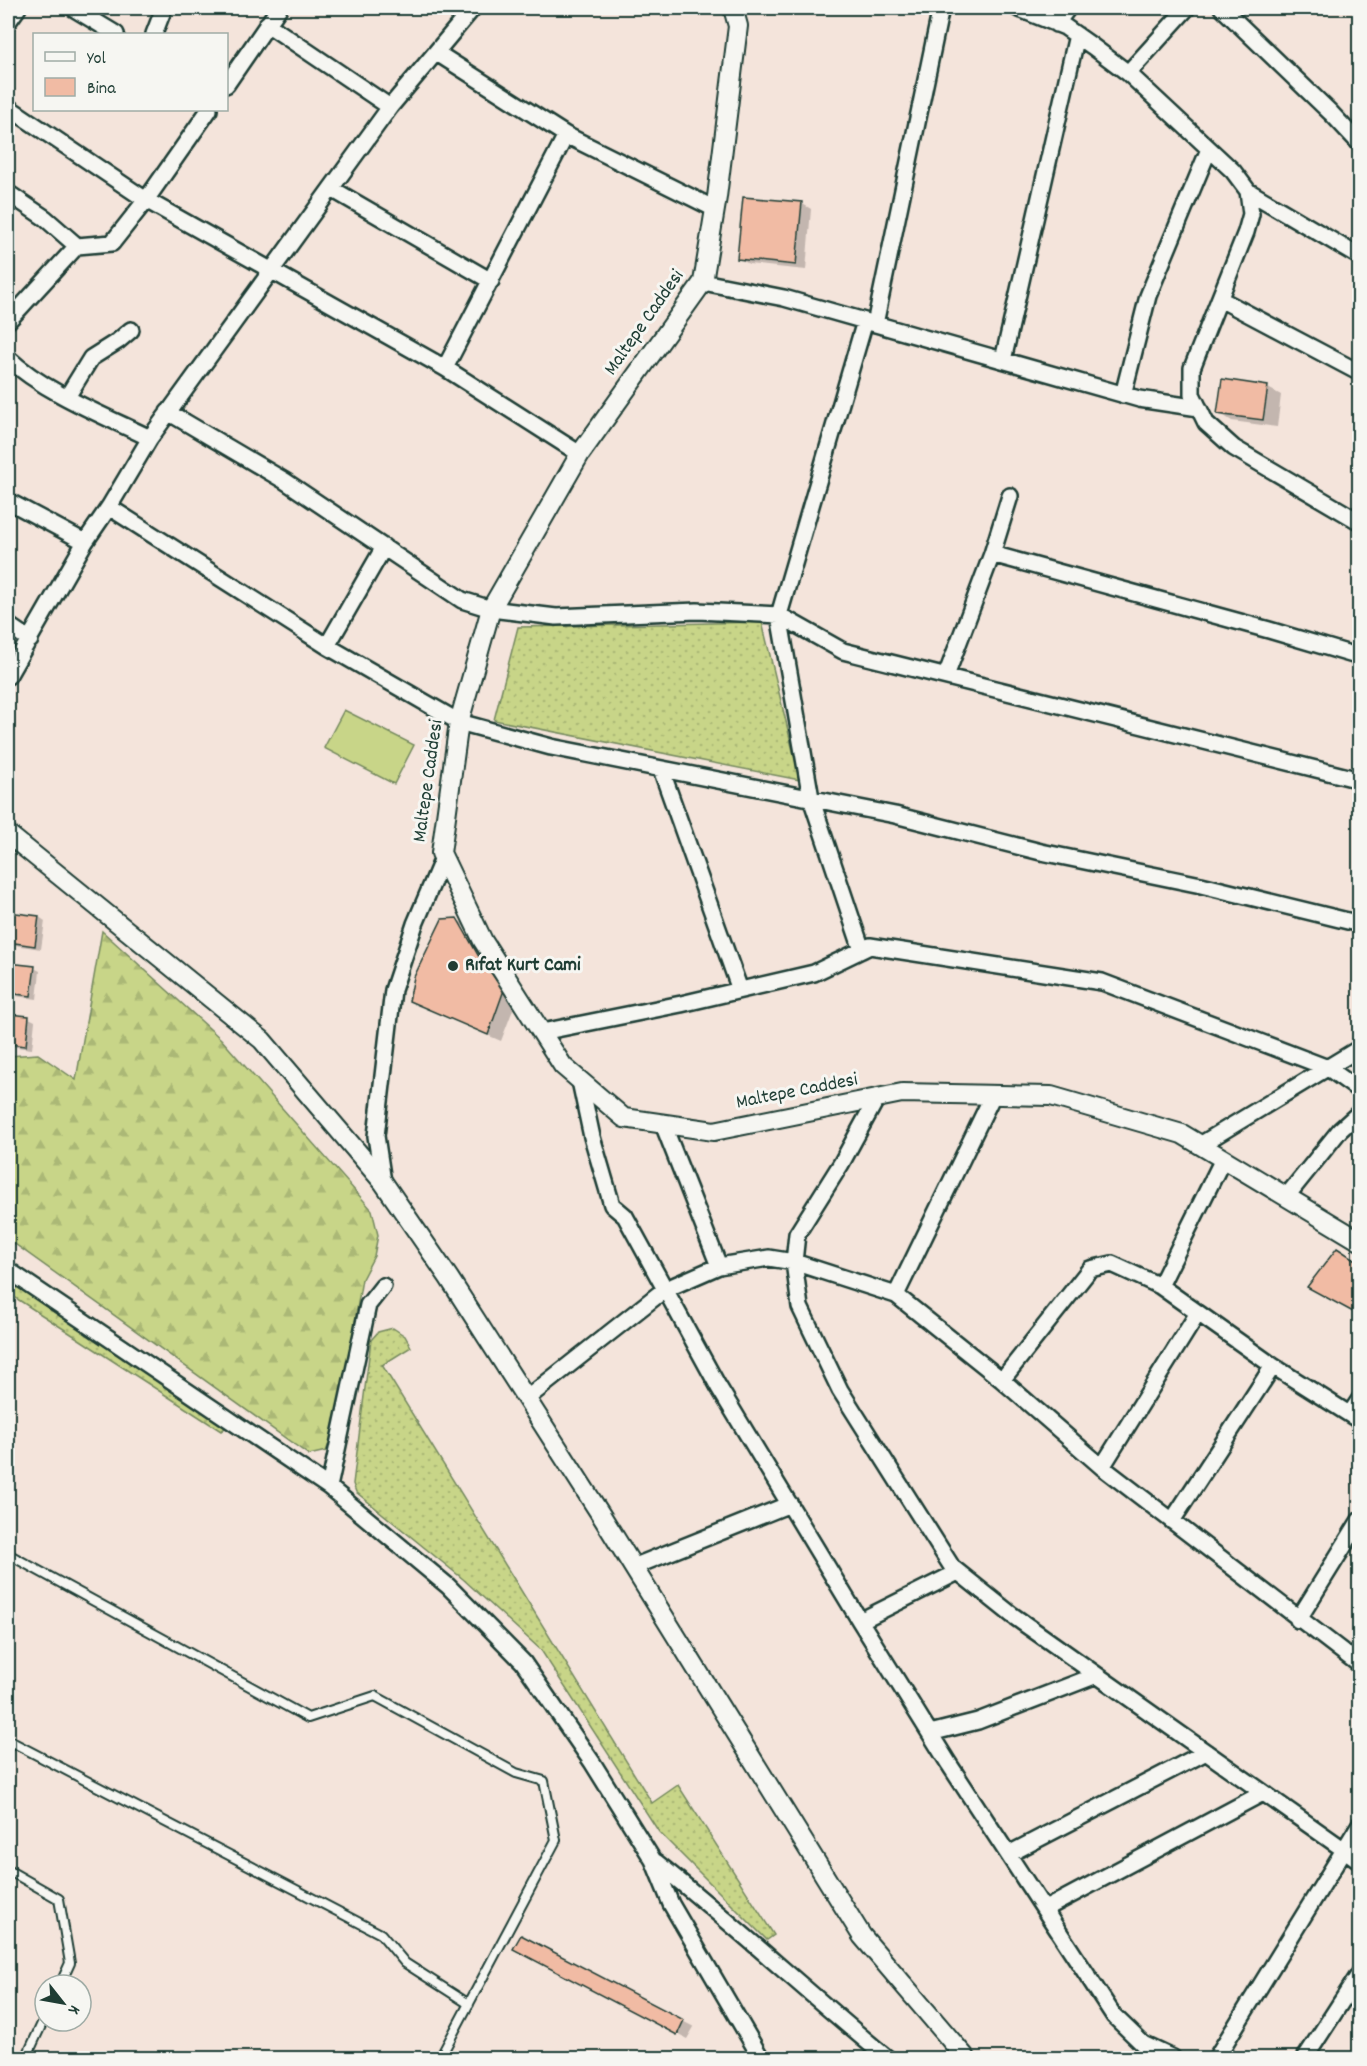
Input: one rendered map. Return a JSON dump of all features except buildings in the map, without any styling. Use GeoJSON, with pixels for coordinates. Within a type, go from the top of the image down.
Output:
{"type":"FeatureCollection","features":[{"type":"Feature","properties":{"kind":"street"},"geometry":{"type":"LineString","coordinates":[[8,22],[18,8]]}},
{"type":"Feature","properties":{"kind":"street"},"geometry":{"type":"LineString","coordinates":[[73,8],[114,33]]}},
{"type":"Feature","properties":{"kind":"street"},"geometry":{"type":"LineString","coordinates":[[154,33],[164,8]]}},
{"type":"Feature","properties":{"kind":"street"},"geometry":{"type":"LineString","coordinates":[[228,82],[279,8]]}},
{"type":"Feature","properties":{"kind":"street"},"geometry":{"type":"LineString","coordinates":[[8,676],[85,542],[168,412],[390,107],[473,8]]}},
{"type":"Feature","properties":{"kind":"street","name":"Maltepe Caddesi"},"geometry":{"type":"LineString","coordinates":[[733,8],[738,26],[715,209],[703,282],[580,454],[491,609],[459,722],[441,853],[483,941],[563,1066],[624,1118],[714,1131],[902,1093],[1051,1096],[1182,1134],[1359,1241]]}},
{"type":"Feature","properties":{"kind":"street"},"geometry":{"type":"LineString","coordinates":[[862,950],[811,798],[779,615],[870,322],[942,8]]}},
{"type":"Feature","properties":{"kind":"street"},"geometry":{"type":"LineString","coordinates":[[1017,8],[1077,35],[1128,74],[1233,171],[1248,191],[1359,257]]}},
{"type":"Feature","properties":{"kind":"street"},"geometry":{"type":"LineString","coordinates":[[1056,24],[1068,8]]}},
{"type":"Feature","properties":{"kind":"street"},"geometry":{"type":"LineString","coordinates":[[1128,74],[1187,8]]}},
{"type":"Feature","properties":{"kind":"street"},"geometry":{"type":"LineString","coordinates":[[1222,8],[1331,113],[1359,144]]}},
{"type":"Feature","properties":{"kind":"street"},"geometry":{"type":"LineString","coordinates":[[267,24],[390,107]]}},
{"type":"Feature","properties":{"kind":"street"},"geometry":{"type":"LineString","coordinates":[[1003,360],[1077,35]]}},
{"type":"Feature","properties":{"kind":"street"},"geometry":{"type":"LineString","coordinates":[[437,53],[566,135],[715,209]]}},
{"type":"Feature","properties":{"kind":"street"},"geometry":{"type":"LineString","coordinates":[[8,107],[146,200],[445,368],[580,454]]}},
{"type":"Feature","properties":{"kind":"street"},"geometry":{"type":"LineString","coordinates":[[8,321],[77,246],[112,243],[146,200],[208,111]]}},
{"type":"Feature","properties":{"kind":"street"},"geometry":{"type":"LineString","coordinates":[[445,368],[566,135]]}},
{"type":"Feature","properties":{"kind":"street"},"geometry":{"type":"LineString","coordinates":[[1123,395],[1148,296],[1209,149]]}},
{"type":"Feature","properties":{"kind":"street"},"geometry":{"type":"LineString","coordinates":[[332,189],[491,281]]}},
{"type":"Feature","properties":{"kind":"street"},"geometry":{"type":"LineString","coordinates":[[1248,191],[1251,213],[1246,232],[1192,368],[1192,394],[1206,423],[1234,448],[1359,522]]}},
{"type":"Feature","properties":{"kind":"street"},"geometry":{"type":"LineString","coordinates":[[8,193],[45,218],[77,246]]}},
{"type":"Feature","properties":{"kind":"street"},"geometry":{"type":"LineString","coordinates":[[703,282],[784,298],[1123,395],[1199,408]]}},
{"type":"Feature","properties":{"kind":"street"},"geometry":{"type":"LineString","coordinates":[[1220,299],[1359,374]]}},
{"type":"Feature","properties":{"kind":"street"},"geometry":{"type":"LineString","coordinates":[[67,397],[91,358],[131,330]]}},
{"type":"Feature","properties":{"kind":"street"},"geometry":{"type":"LineString","coordinates":[[8,358],[20,369],[67,397],[150,438]]}},
{"type":"Feature","properties":{"kind":"street"},"geometry":{"type":"LineString","coordinates":[[168,412],[285,481],[462,600],[491,609],[556,617],[697,611],[779,615],[843,651],[1359,780]]}},
{"type":"Feature","properties":{"kind":"street"},"geometry":{"type":"LineString","coordinates":[[946,676],[992,554],[1010,496]]}},
{"type":"Feature","properties":{"kind":"street"},"geometry":{"type":"LineString","coordinates":[[8,501],[85,542]]}},
{"type":"Feature","properties":{"kind":"street"},"geometry":{"type":"LineString","coordinates":[[109,507],[327,646],[459,722],[551,747],[895,815],[1041,852],[1201,885],[1359,924]]}},
{"type":"Feature","properties":{"kind":"street"},"geometry":{"type":"LineString","coordinates":[[327,646],[384,547]]}},
{"type":"Feature","properties":{"kind":"street"},"geometry":{"type":"LineString","coordinates":[[992,554],[1359,657]]}},
{"type":"Feature","properties":{"kind":"street"},"geometry":{"type":"LineString","coordinates":[[8,625],[30,640]]}},
{"type":"Feature","properties":{"kind":"street"},"geometry":{"type":"LineString","coordinates":[[661,769],[740,990]]}},
{"type":"Feature","properties":{"kind":"street"},"geometry":{"type":"LineString","coordinates":[[8,834],[262,1040],[383,1182],[449,1278],[633,1567],[862,1936],[966,2058]]}},
{"type":"Feature","properties":{"kind":"street"},"geometry":{"type":"LineString","coordinates":[[383,1182],[376,1136],[393,990],[415,924],[443,858]]}},
{"type":"Feature","properties":{"kind":"street"},"geometry":{"type":"LineString","coordinates":[[542,1032],[814,973],[870,946],[1102,982],[1328,1068],[1359,1091]]}},
{"type":"Feature","properties":{"kind":"street"},"geometry":{"type":"LineString","coordinates":[[1200,1145],[1359,1048]]}},
{"type":"Feature","properties":{"kind":"street"},"geometry":{"type":"LineString","coordinates":[[580,1081],[592,1137],[612,1205],[625,1216],[718,1386],[860,1621],[1114,2016],[1143,2044],[1173,2058]]}},
{"type":"Feature","properties":{"kind":"street"},"geometry":{"type":"LineString","coordinates":[[896,1295],[993,1095]]}},
{"type":"Feature","properties":{"kind":"street"},"geometry":{"type":"LineString","coordinates":[[877,1098],[841,1164],[797,1234],[794,1262],[800,1307],[840,1390],[952,1567],[1012,1615],[1343,1852],[1359,1861]]}},
{"type":"Feature","properties":{"kind":"street"},"geometry":{"type":"LineString","coordinates":[[1286,1197],[1340,1130],[1359,1112]]}},
{"type":"Feature","properties":{"kind":"street"},"geometry":{"type":"LineString","coordinates":[[663,1124],[720,1266]]}},
{"type":"Feature","properties":{"kind":"street"},"geometry":{"type":"LineString","coordinates":[[1160,1286],[1223,1159]]}},
{"type":"Feature","properties":{"kind":"street"},"geometry":{"type":"LineString","coordinates":[[526,1399],[664,1290],[720,1266],[770,1258],[794,1262],[896,1295],[1002,1380],[1102,1467],[1359,1665]]}},
{"type":"Feature","properties":{"kind":"street"},"geometry":{"type":"LineString","coordinates":[[1002,1380],[1090,1269],[1112,1264],[1160,1286],[1273,1366],[1355,1417],[1359,1399]]}},
{"type":"Feature","properties":{"kind":"street"},"geometry":{"type":"LineString","coordinates":[[8,1270],[329,1487],[448,1586],[522,1662],[592,1761],[653,1860],[671,1904],[761,2058]]}},
{"type":"Feature","properties":{"kind":"street"},"geometry":{"type":"LineString","coordinates":[[329,1487],[368,1305],[383,1286]]}},
{"type":"Feature","properties":{"kind":"street"},"geometry":{"type":"LineString","coordinates":[[1102,1467],[1198,1313]]}},
{"type":"Feature","properties":{"kind":"street"},"geometry":{"type":"LineString","coordinates":[[1172,1521],[1273,1366]]}},
{"type":"Feature","properties":{"kind":"street"},"geometry":{"type":"LineString","coordinates":[[633,1567],[790,1504]]}},
{"type":"Feature","properties":{"kind":"street"},"geometry":{"type":"LineString","coordinates":[[1298,1620],[1359,1520]]}},
{"type":"Feature","properties":{"kind":"street"},"geometry":{"type":"LineString","coordinates":[[860,1621],[958,1572]]}},
{"type":"Feature","properties":{"kind":"street"},"geometry":{"type":"LineString","coordinates":[[930,1733],[978,1721],[1097,1675]]}},
{"type":"Feature","properties":{"kind":"street"},"geometry":{"type":"LineString","coordinates":[[1009,1854],[1206,1752]]}},
{"type":"Feature","properties":{"kind":"street"},"geometry":{"type":"LineString","coordinates":[[1045,1909],[1263,1793]]}},
{"type":"Feature","properties":{"kind":"street"},"geometry":{"type":"LineString","coordinates":[[1216,2058],[1359,1824]]}},
{"type":"Feature","properties":{"kind":"street"},"geometry":{"type":"LineString","coordinates":[[653,1860],[723,1915],[799,1985],[887,2058]]}},
{"type":"Feature","properties":{"kind":"street"},"geometry":{"type":"LineString","coordinates":[[1305,2058],[1359,1973]]}},
{"type":"Feature","properties":{"kind":"lane"},"geometry":{"type":"LineString","coordinates":[[8,1554],[308,1718],[375,1696],[516,1773],[544,1781],[556,1840],[440,2058]]}},
{"type":"Feature","properties":{"kind":"lane"},"geometry":{"type":"LineString","coordinates":[[8,1740],[381,1934],[405,1963],[469,2004]]}},
{"type":"Feature","properties":{"kind":"lane"},"geometry":{"type":"LineString","coordinates":[[8,1870],[59,1899],[70,1963],[65,1973]]}},
{"type":"Feature","properties":{"kind":"lane"},"geometry":{"type":"LineString","coordinates":[[26,2058],[38,2033]]}},
{"type":"Feature","properties":{"kind":"green space"},"geometry":{"type":"Polygon","coordinates":[[[762,622],[800,780],[494,720],[518,627],[762,622]]]}},
{"type":"Feature","properties":{"kind":"green space"},"geometry":{"type":"Polygon","coordinates":[[[344,710],[414,745],[394,784],[324,748],[344,710]]]}},
{"type":"Feature","properties":{"kind":"green space"},"geometry":{"type":"Polygon","coordinates":[[[102,931],[221,1039],[372,1210],[378,1235],[374,1256],[362,1279],[338,1424],[326,1451],[309,1455],[8,1239],[8,1056],[38,1054],[76,1080],[102,931]]]}},
{"type":"Feature","properties":{"kind":"green space"},"geometry":{"type":"Polygon","coordinates":[[[8,1280],[226,1423],[225,1428],[221,1431],[8,1293],[8,1280]]]}},
{"type":"Feature","properties":{"kind":"green space"},"geometry":{"type":"Polygon","coordinates":[[[393,1328],[405,1336],[411,1347],[382,1365],[652,1803],[678,1785],[774,1935],[767,1940],[659,1832],[541,1650],[463,1579],[356,1492],[353,1484],[371,1340],[378,1332],[393,1328]]]}},
{"type":"Feature","properties":{"kind":"place","name":"Rıfat Kurt Cami"},"geometry":{"type":"Point","coordinates":[453,966]}}]}
